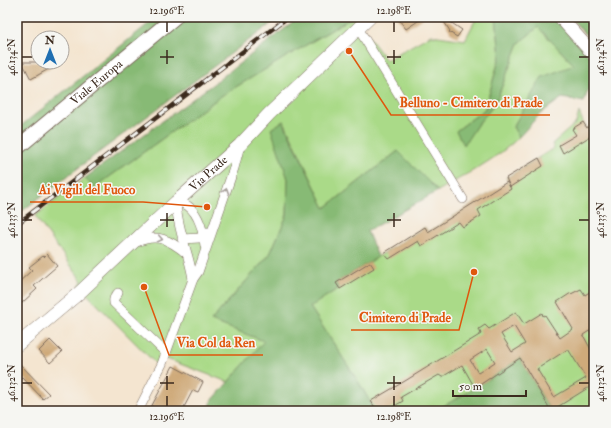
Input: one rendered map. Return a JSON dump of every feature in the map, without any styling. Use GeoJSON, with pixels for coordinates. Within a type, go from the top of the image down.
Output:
{"type":"FeatureCollection","features":[{"type":"Feature","properties":{"kind":"main road","name":"Viale Europa"},"geometry":{"type":"LineString","coordinates":[[17,148],[175,17]]}},
{"type":"Feature","properties":{"kind":"main road","name":"Via Prade"},"geometry":{"type":"LineString","coordinates":[[17,345],[79,293],[176,202],[240,145],[269,114],[370,17]]}},
{"type":"Feature","properties":{"kind":"main road"},"geometry":{"type":"LineString","coordinates":[[560,17],[594,54]]}},
{"type":"Feature","properties":{"kind":"street"},"geometry":{"type":"LineString","coordinates":[[358,28],[463,199]]}},
{"type":"Feature","properties":{"kind":"street"},"geometry":{"type":"LineString","coordinates":[[138,411],[162,364],[193,279],[198,272],[234,168],[240,145]]}},
{"type":"Feature","properties":{"kind":"street"},"geometry":{"type":"LineString","coordinates":[[193,279],[178,223],[176,202],[188,206],[198,219],[204,235],[205,250]]}},
{"type":"Feature","properties":{"kind":"street"},"geometry":{"type":"LineString","coordinates":[[182,239],[199,238],[213,228]]}},
{"type":"Feature","properties":{"kind":"street"},"geometry":{"type":"LineString","coordinates":[[132,244],[144,239],[162,238],[175,244],[186,253]]}},
{"type":"Feature","properties":{"kind":"street"},"geometry":{"type":"LineString","coordinates":[[118,294],[114,297],[114,303],[166,353]]}},
{"type":"Feature","properties":{"kind":"green space"},"geometry":{"type":"Polygon","coordinates":[[[157,17],[280,17],[17,215],[17,129],[157,17]]]}},
{"type":"Feature","properties":{"kind":"green space"},"geometry":{"type":"Polygon","coordinates":[[[300,17],[353,17],[224,94],[94,188],[85,178],[213,84],[300,17]]]}},
{"type":"Feature","properties":{"kind":"green space"},"geometry":{"type":"Polygon","coordinates":[[[353,17],[386,60],[431,35],[465,40],[477,17],[496,17],[500,56],[485,109],[456,131],[464,144],[477,125],[495,104],[519,43],[538,27],[574,65],[525,107],[513,127],[519,137],[491,160],[438,191],[398,151],[325,208],[284,121],[272,128],[288,179],[287,215],[270,254],[211,321],[265,341],[228,382],[159,356],[157,365],[79,286],[82,281],[35,216],[85,178],[94,188],[224,94],[353,17]]]}},
{"type":"Feature","properties":{"kind":"green space"},"geometry":{"type":"Polygon","coordinates":[[[496,17],[551,17],[592,50],[595,61],[592,76],[584,102],[562,98],[540,114],[519,137],[513,127],[542,77],[574,65],[538,27],[519,43],[495,104],[477,125],[464,145],[456,131],[485,109],[500,56],[496,17]]]}},
{"type":"Feature","properties":{"kind":"green space"},"geometry":{"type":"Polygon","coordinates":[[[570,17],[594,17],[594,44],[570,17]]]}},
{"type":"Feature","properties":{"kind":"green space"},"geometry":{"type":"Polygon","coordinates":[[[579,112],[587,128],[592,125],[594,128],[594,411],[551,411],[525,366],[475,388],[435,411],[375,411],[361,386],[310,307],[339,288],[336,283],[425,227],[428,232],[508,182],[506,178],[554,148],[552,144],[576,123],[579,112]]]}},
{"type":"Feature","properties":{"kind":"green space"},"geometry":{"type":"Polygon","coordinates":[[[283,121],[325,208],[398,151],[438,191],[367,231],[378,257],[336,283],[339,288],[310,307],[361,386],[375,411],[214,411],[210,403],[264,341],[211,321],[270,254],[287,215],[288,179],[271,129],[283,121]]]}},
{"type":"Feature","properties":{"kind":"green space"},"geometry":{"type":"Polygon","coordinates":[[[520,358],[551,411],[435,411],[475,388],[520,358]]]}},
{"type":"Feature","properties":{"kind":"building"},"geometry":{"type":"Polygon","coordinates":[[[397,17],[424,17],[406,29],[397,17]]]}},
{"type":"Feature","properties":{"kind":"building"},"geometry":{"type":"Polygon","coordinates":[[[441,17],[462,30],[457,37],[449,32],[450,31],[441,17]]]}},
{"type":"Feature","properties":{"kind":"building"},"geometry":{"type":"Polygon","coordinates":[[[22,62],[30,62],[30,70],[47,70],[31,79],[22,62]]]}},
{"type":"Feature","properties":{"kind":"building"},"geometry":{"type":"Polygon","coordinates":[[[583,122],[587,128],[594,124],[594,134],[563,153],[559,145],[576,135],[572,129],[583,122]]]}},
{"type":"Feature","properties":{"kind":"building"},"geometry":{"type":"Polygon","coordinates":[[[539,158],[543,166],[510,187],[506,178],[539,158]]]}},
{"type":"Feature","properties":{"kind":"building"},"geometry":{"type":"Polygon","coordinates":[[[507,182],[511,189],[478,210],[481,216],[463,227],[459,222],[421,246],[418,241],[389,259],[384,253],[425,227],[428,232],[507,182]]]}},
{"type":"Feature","properties":{"kind":"building"},"geometry":{"type":"Polygon","coordinates":[[[47,254],[57,266],[34,286],[37,289],[22,303],[17,297],[17,284],[32,270],[29,267],[47,254]]]}},
{"type":"Feature","properties":{"kind":"building"},"geometry":{"type":"Polygon","coordinates":[[[370,262],[374,268],[340,289],[336,283],[370,262]]]}},
{"type":"Feature","properties":{"kind":"building"},"geometry":{"type":"Polygon","coordinates":[[[581,289],[585,295],[594,289],[594,328],[583,335],[594,355],[594,391],[591,386],[551,411],[520,358],[475,388],[462,365],[442,377],[439,375],[401,397],[403,401],[386,411],[377,411],[371,401],[481,334],[479,329],[485,325],[489,329],[516,312],[524,324],[542,313],[543,316],[545,315],[560,338],[573,329],[557,302],[581,289]],[[514,326],[501,334],[512,352],[525,344],[514,326]],[[487,349],[470,360],[478,373],[495,362],[487,349]],[[568,349],[537,369],[554,397],[586,378],[568,349]]]}},
{"type":"Feature","properties":{"kind":"building"},"geometry":{"type":"Polygon","coordinates":[[[50,340],[62,352],[50,363],[39,351],[50,340]]]}},
{"type":"Feature","properties":{"kind":"building"},"geometry":{"type":"Polygon","coordinates":[[[17,361],[49,394],[43,399],[22,377],[17,382],[17,361]]]}},
{"type":"Feature","properties":{"kind":"building"},"geometry":{"type":"Polygon","coordinates":[[[173,366],[203,382],[198,392],[193,390],[182,411],[149,411],[173,366]]]}},
{"type":"Feature","properties":{"kind":"railway"},"geometry":{"type":"LineString","coordinates":[[17,224],[288,17]]}},
{"type":"Feature","properties":{"kind":"place","name":"Belluno - Cimitero di Prade"},"geometry":{"type":"Point","coordinates":[349,51]}},
{"type":"Feature","properties":{"kind":"place","name":"Ai Vigili del Fuoco"},"geometry":{"type":"Point","coordinates":[207,207]}},
{"type":"Feature","properties":{"kind":"place","name":"Cimitero di Prade"},"geometry":{"type":"Point","coordinates":[474,272]}},
{"type":"Feature","properties":{"kind":"place","name":"Via Col da Ren"},"geometry":{"type":"Point","coordinates":[144,287]}}]}
